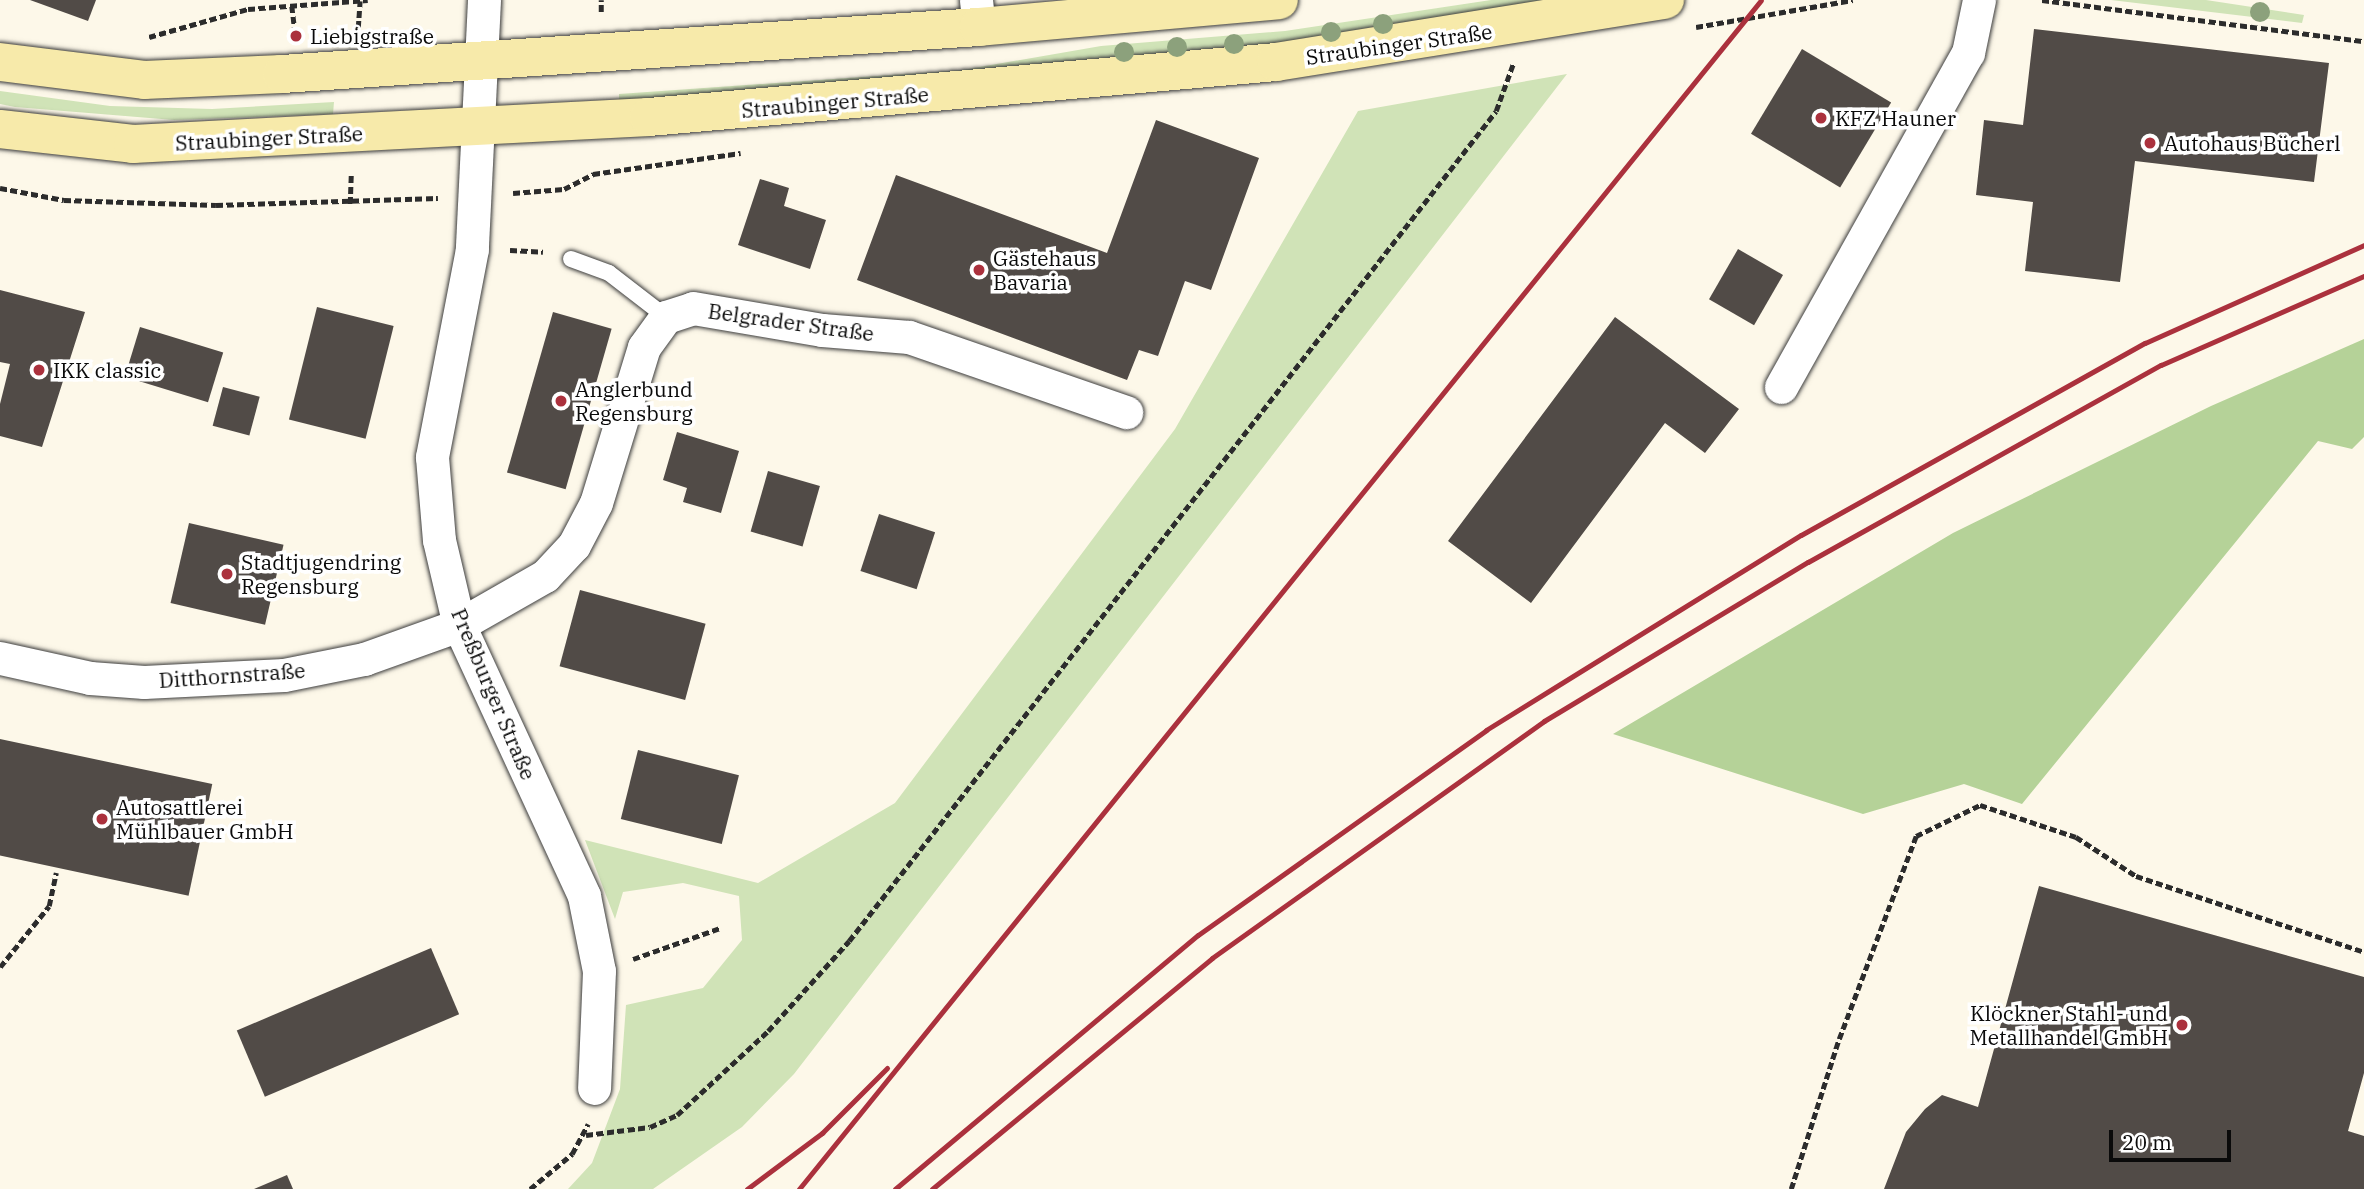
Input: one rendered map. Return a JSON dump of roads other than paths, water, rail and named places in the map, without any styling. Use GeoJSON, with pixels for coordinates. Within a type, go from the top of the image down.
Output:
{"type":"FeatureCollection","features":[{"type":"Feature","properties":{"kind":"main road"},"geometry":{"type":"LineString","coordinates":[[0,62],[144,80],[483,57],[977,13],[1279,0]]}},
{"type":"Feature","properties":{"kind":"main road","name":"Straubinger Straße"},"geometry":{"type":"LineString","coordinates":[[0,129],[134,144],[649,117],[1276,62],[1665,0]]}},
{"type":"Feature","properties":{"kind":"street","name":"Preßburger Straße"},"geometry":{"type":"LineString","coordinates":[[484,0],[472,249],[432,457],[439,540],[459,625],[584,896],[599,971],[594,1088]]}},
{"type":"Feature","properties":{"kind":"street"},"geometry":{"type":"LineString","coordinates":[[1781,387],[1968,53],[1979,0]]}},
{"type":"Feature","properties":{"kind":"street","name":"Belgrader Straße"},"geometry":{"type":"LineString","coordinates":[[666,317],[692,308],[722,310],[765,322],[909,337],[1126,412]]}},
{"type":"Feature","properties":{"kind":"street"},"geometry":{"type":"LineString","coordinates":[[459,625],[545,576],[574,545],[596,503],[644,347],[666,317]]}},
{"type":"Feature","properties":{"kind":"street","name":"Ditthornstraße"},"geometry":{"type":"LineString","coordinates":[[0,658],[90,678],[144,682],[284,676],[364,659],[459,625]]}},
{"type":"Feature","properties":{"kind":"lane"},"geometry":{"type":"LineString","coordinates":[[571,259],[609,273],[666,317]]}},
{"type":"Feature","properties":{"kind":"railway"},"geometry":{"type":"LineString","coordinates":[[799,1189],[1761,0]]}},
{"type":"Feature","properties":{"kind":"railway"},"geometry":{"type":"LineString","coordinates":[[895,1189],[1198,935],[1486,730],[1801,535],[2145,343],[2364,245]]}},
{"type":"Feature","properties":{"kind":"railway"},"geometry":{"type":"LineString","coordinates":[[932,1189],[1212,958],[1544,721],[1808,562],[2161,365],[2364,276]]}},
{"type":"Feature","properties":{"kind":"railway"},"geometry":{"type":"LineString","coordinates":[[747,1189],[822,1133],[887,1068]]}},
{"type":"Feature","properties":{"kind":"place","name":"Liebigstraße"},"geometry":{"type":"Point","coordinates":[296,36]}},
{"type":"Feature","properties":{"kind":"place","name":"KFZ Hauner"},"geometry":{"type":"Point","coordinates":[1821,118]}},
{"type":"Feature","properties":{"kind":"place","name":"Autohaus Bücherl"},"geometry":{"type":"Point","coordinates":[2150,143]}},
{"type":"Feature","properties":{"kind":"place","name":"Gästehaus Bavaria"},"geometry":{"type":"Point","coordinates":[979,270]}},
{"type":"Feature","properties":{"kind":"place","name":"IKK classic"},"geometry":{"type":"Point","coordinates":[39,370]}},
{"type":"Feature","properties":{"kind":"place","name":"Anglerbund Regensburg"},"geometry":{"type":"Point","coordinates":[561,401]}},
{"type":"Feature","properties":{"kind":"place","name":"Stadtjugendring Regensburg"},"geometry":{"type":"Point","coordinates":[227,574]}},
{"type":"Feature","properties":{"kind":"place","name":"Autosattlerei Mühlbauer GmbH"},"geometry":{"type":"Point","coordinates":[102,819]}},
{"type":"Feature","properties":{"kind":"place","name":"Klöckner Stahl- und Metallhandel GmbH"},"geometry":{"type":"Point","coordinates":[2182,1025]}}]}
